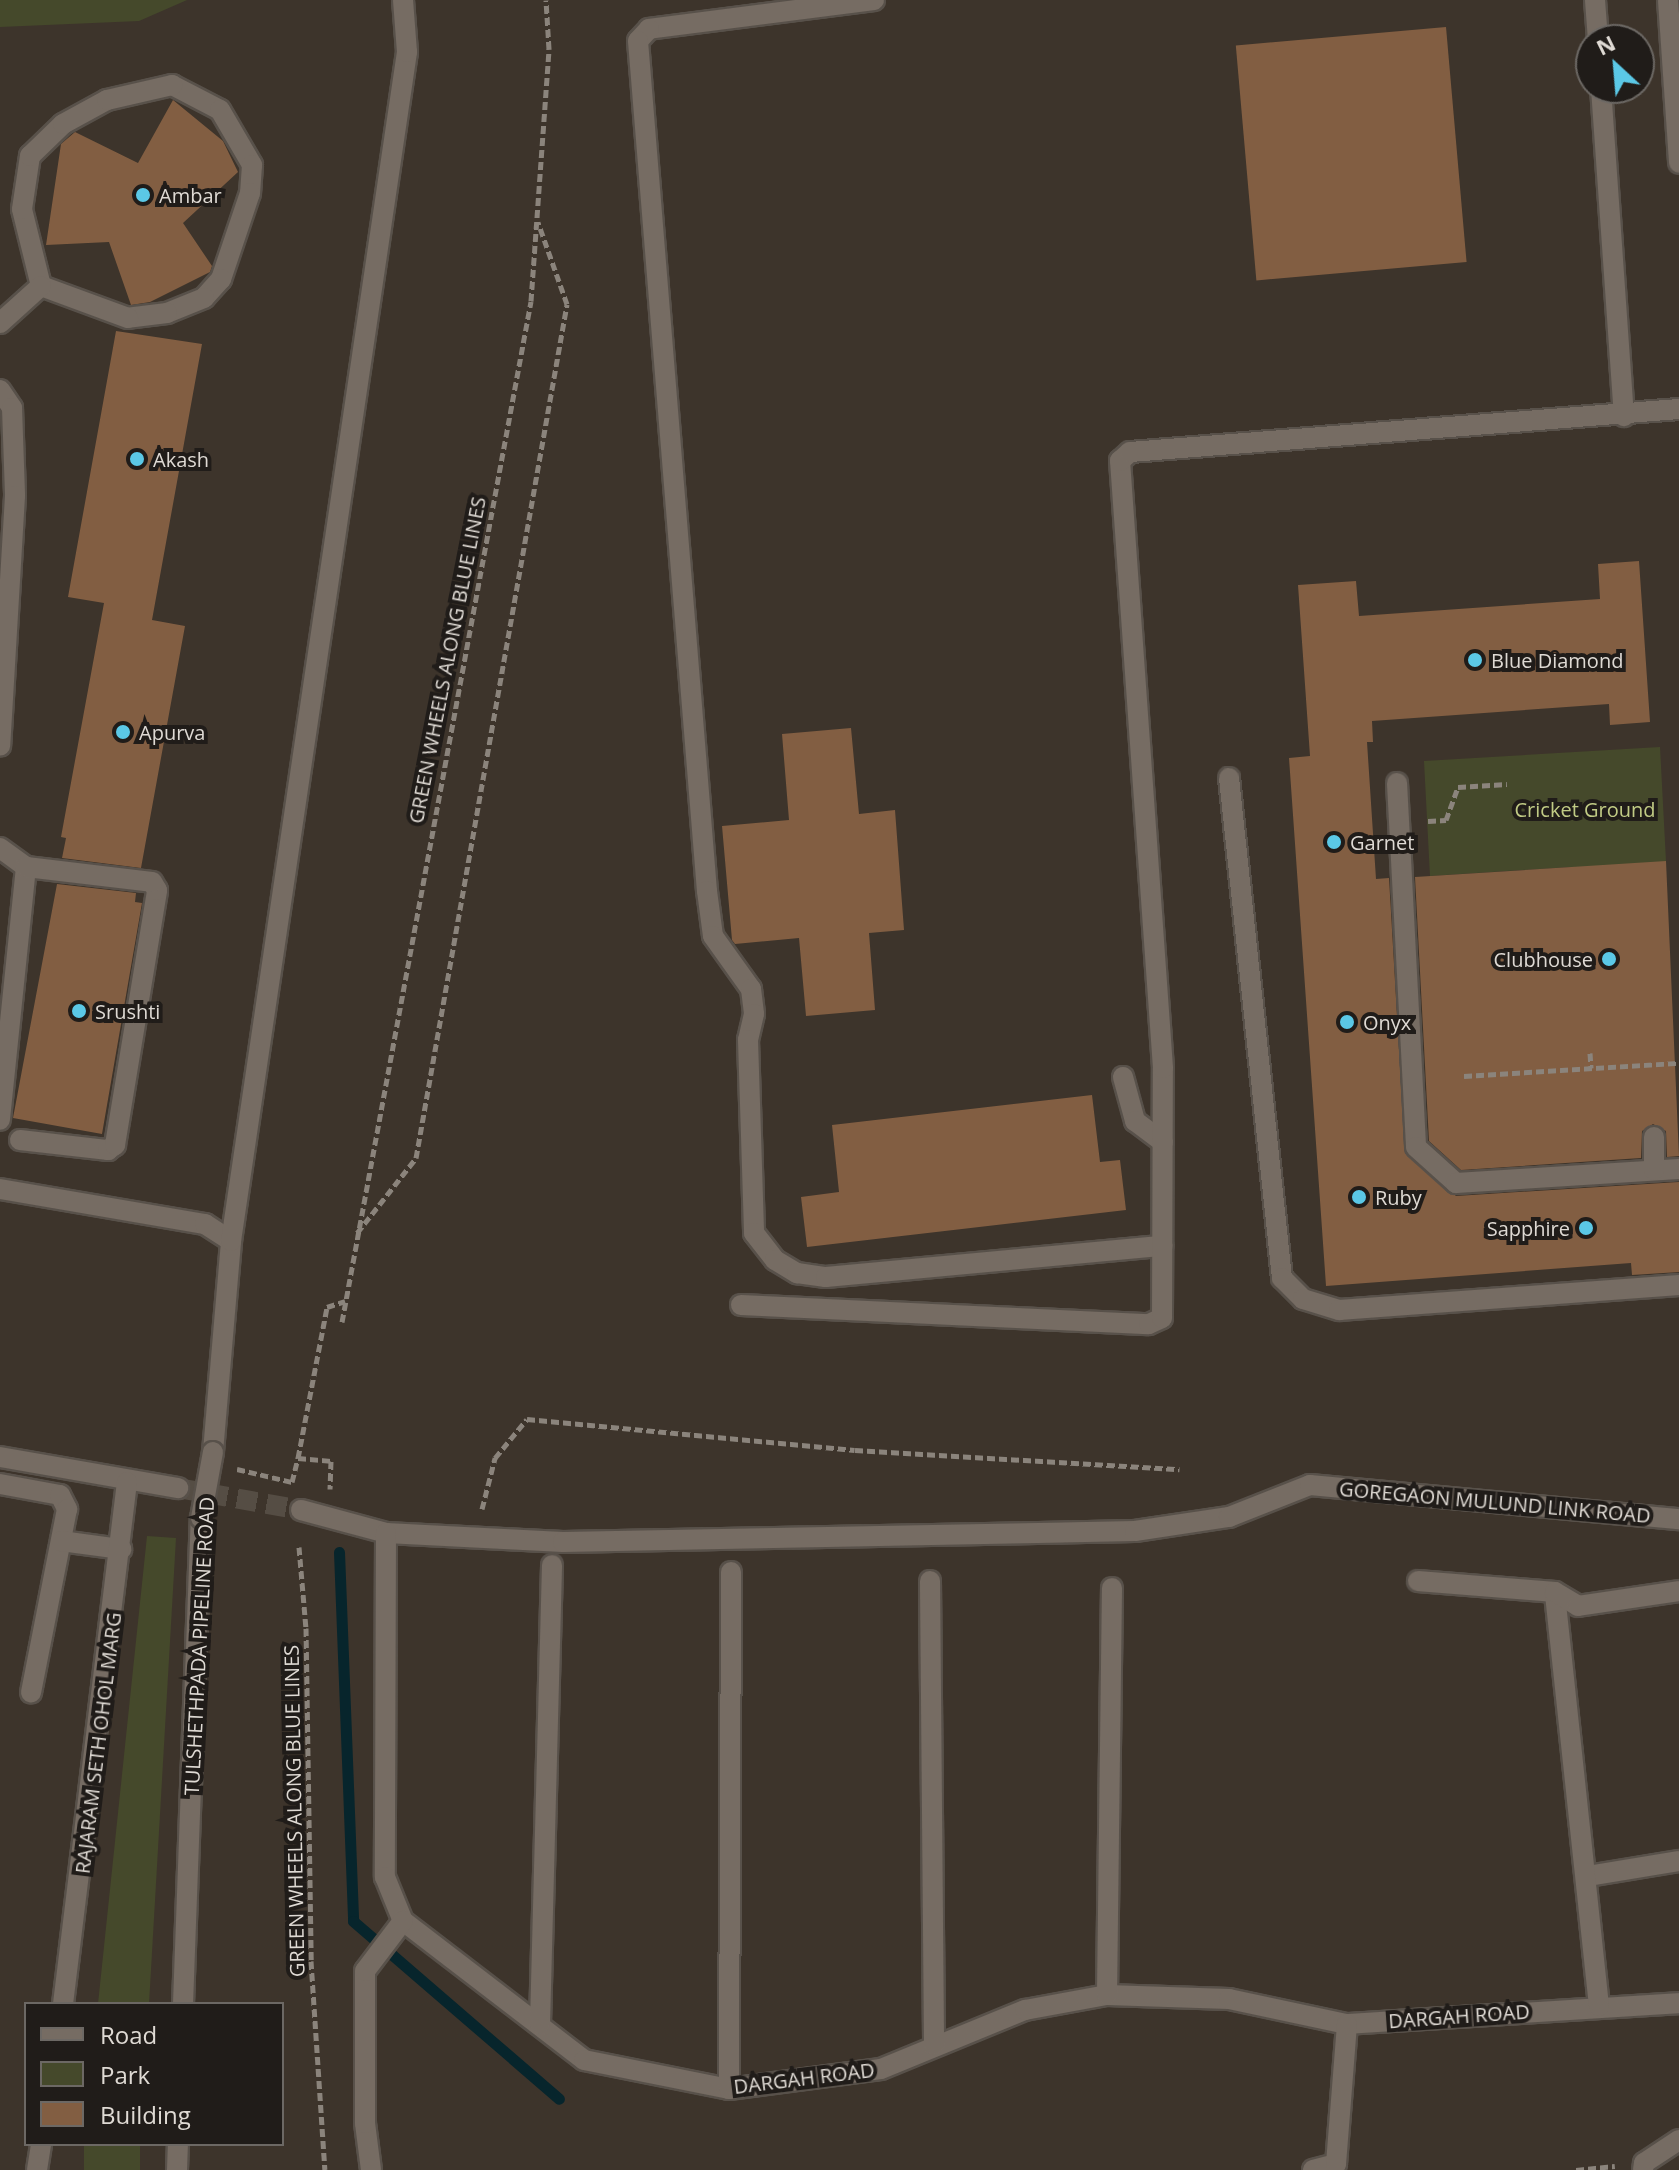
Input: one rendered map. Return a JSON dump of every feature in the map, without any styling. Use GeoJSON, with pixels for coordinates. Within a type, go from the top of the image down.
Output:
{"type":"FeatureCollection","features":[{"type":"Feature","properties":{"kind":"street","name":"TULSHETHPADA PIPELINE ROAD"},"geometry":{"type":"LineString","coordinates":[[183,2002],[201,1518],[213,1452],[231,1241],[370,324],[407,52],[403,0]]}},
{"type":"Feature","properties":{"kind":"street"},"geometry":{"type":"LineString","coordinates":[[874,0],[649,29],[638,41],[707,891],[713,936],[751,989],[754,1014],[748,1040],[754,1233],[775,1260],[797,1273],[826,1277],[1163,1246]]}},
{"type":"Feature","properties":{"kind":"street"},"geometry":{"type":"LineString","coordinates":[[1595,0],[1597,24]]}},
{"type":"Feature","properties":{"kind":"street"},"geometry":{"type":"LineString","coordinates":[[1668,0],[1679,163]]}},
{"type":"Feature","properties":{"kind":"street"},"geometry":{"type":"LineString","coordinates":[[172,85],[220,110],[252,165],[233,248],[221,279],[204,298],[167,313],[128,318],[41,286],[22,209],[30,156],[63,124],[107,100],[172,85]]}},
{"type":"Feature","properties":{"kind":"street"},"geometry":{"type":"LineString","coordinates":[[1602,104],[1624,416]]}},
{"type":"Feature","properties":{"kind":"street"},"geometry":{"type":"LineString","coordinates":[[0,323],[41,286]]}},
{"type":"Feature","properties":{"kind":"street"},"geometry":{"type":"LineString","coordinates":[[0,390],[12,408],[15,496],[0,746]]}},
{"type":"Feature","properties":{"kind":"street"},"geometry":{"type":"LineString","coordinates":[[741,1305],[1149,1324],[1162,1318],[1163,1068],[1120,461],[1130,452],[1624,416],[1679,409]]}},
{"type":"Feature","properties":{"kind":"street"},"geometry":{"type":"LineString","coordinates":[[1229,778],[1282,1278],[1303,1299],[1339,1310],[1679,1285]]}},
{"type":"Feature","properties":{"kind":"street"},"geometry":{"type":"LineString","coordinates":[[1397,783],[1416,1147],[1456,1183],[1679,1169]]}},
{"type":"Feature","properties":{"kind":"street"},"geometry":{"type":"LineString","coordinates":[[0,848],[26,867],[152,882],[157,890],[115,1145],[108,1150],[20,1140]]}},
{"type":"Feature","properties":{"kind":"street"},"geometry":{"type":"LineString","coordinates":[[0,1120],[26,867]]}},
{"type":"Feature","properties":{"kind":"street"},"geometry":{"type":"LineString","coordinates":[[1123,1077],[1135,1121],[1163,1142]]}},
{"type":"Feature","properties":{"kind":"street"},"geometry":{"type":"LineString","coordinates":[[1654,1137],[1654,1170]]}},
{"type":"Feature","properties":{"kind":"street"},"geometry":{"type":"LineString","coordinates":[[0,1189],[205,1224],[231,1241]]}},
{"type":"Feature","properties":{"kind":"street"},"geometry":{"type":"LineString","coordinates":[[0,1457],[127,1482],[178,1488]]}},
{"type":"Feature","properties":{"kind":"street","name":"RAJARAM SETH OHOL MARG"},"geometry":{"type":"LineString","coordinates":[[63,2002],[127,1482]]}},
{"type":"Feature","properties":{"kind":"street"},"geometry":{"type":"LineString","coordinates":[[0,1484],[60,1495],[67,1509],[31,1692]]}},
{"type":"Feature","properties":{"kind":"street","name":"GOREGAON MULUND LINK ROAD"},"geometry":{"type":"LineString","coordinates":[[474,1538],[563,1542],[1135,1531],[1229,1517],[1310,1485],[1679,1519]]}},
{"type":"Feature","properties":{"kind":"street"},"geometry":{"type":"LineString","coordinates":[[301,1510],[386,1533],[474,1538]]}},
{"type":"Feature","properties":{"kind":"street"},"geometry":{"type":"LineString","coordinates":[[371,2170],[365,2123],[365,1971],[398,1928],[385,1877],[386,1533]]}},
{"type":"Feature","properties":{"kind":"street"},"geometry":{"type":"LineString","coordinates":[[61,1541],[121,1549]]}},
{"type":"Feature","properties":{"kind":"street"},"geometry":{"type":"LineString","coordinates":[[540,2024],[552,1565]]}},
{"type":"Feature","properties":{"kind":"street"},"geometry":{"type":"LineString","coordinates":[[729,2089],[731,1572]]}},
{"type":"Feature","properties":{"kind":"street"},"geometry":{"type":"LineString","coordinates":[[930,1581],[934,2045]]}},
{"type":"Feature","properties":{"kind":"street"},"geometry":{"type":"LineString","coordinates":[[1418,1581],[1555,1592],[1578,1606],[1679,1591]]}},
{"type":"Feature","properties":{"kind":"street"},"geometry":{"type":"LineString","coordinates":[[1107,1995],[1112,1588]]}},
{"type":"Feature","properties":{"kind":"street"},"geometry":{"type":"LineString","coordinates":[[1555,1592],[1588,1876],[1599,2006]]}},
{"type":"Feature","properties":{"kind":"street"},"geometry":{"type":"LineString","coordinates":[[1588,1876],[1679,1861]]}},
{"type":"Feature","properties":{"kind":"street","name":"DARGAH ROAD"},"geometry":{"type":"LineString","coordinates":[[398,1928],[540,2024],[584,2060],[729,2089],[881,2069],[1025,2010],[1107,1995],[1229,1999],[1347,2024],[1679,2003]]}},
{"type":"Feature","properties":{"kind":"street"},"geometry":{"type":"LineString","coordinates":[[1313,2170],[1336,2164],[1347,2024]]}},
{"type":"Feature","properties":{"kind":"street"},"geometry":{"type":"LineString","coordinates":[[1644,2167],[1679,2140]]}},
{"type":"Feature","properties":{"kind":"street"},"geometry":{"type":"LineString","coordinates":[[37,2170],[41,2146]]}},
{"type":"Feature","properties":{"kind":"street"},"geometry":{"type":"LineString","coordinates":[[177,2170],[178,2146]]}},
{"type":"Feature","properties":{"kind":"path","name":"GREEN WHEELS ALONG BLUE LINES"},"geometry":{"type":"LineString","coordinates":[[342,1322],[531,301],[549,49],[546,0]]}},
{"type":"Feature","properties":{"kind":"path"},"geometry":{"type":"LineString","coordinates":[[356,1234],[416,1158],[419,1142],[567,304],[537,218]]}},
{"type":"Feature","properties":{"kind":"path"},"geometry":{"type":"LineString","coordinates":[[1399,823],[1446,820],[1458,787],[1507,784]]}},
{"type":"Feature","properties":{"kind":"path"},"geometry":{"type":"LineString","coordinates":[[1590,1053],[1591,1068]]}},
{"type":"Feature","properties":{"kind":"path"},"geometry":{"type":"LineString","coordinates":[[1464,1076],[1679,1063]]}},
{"type":"Feature","properties":{"kind":"path"},"geometry":{"type":"LineString","coordinates":[[213,1452],[226,1466],[292,1482],[327,1307],[345,1301]]}},
{"type":"Feature","properties":{"kind":"path"},"geometry":{"type":"LineString","coordinates":[[474,1538],[495,1458],[527,1419],[855,1450],[1179,1469]]}},
{"type":"Feature","properties":{"kind":"path"},"geometry":{"type":"LineString","coordinates":[[298,1458],[331,1461],[328,1517]]}},
{"type":"Feature","properties":{"kind":"path","name":"GREEN WHEELS ALONG BLUE LINES"},"geometry":{"type":"LineString","coordinates":[[299,1547],[306,1628],[311,1961],[325,2170]]}},
{"type":"Feature","properties":{"kind":"path"},"geometry":{"type":"LineString","coordinates":[[1576,2170],[1644,2167]]}},
{"type":"Feature","properties":{"kind":"green space"},"geometry":{"type":"Polygon","coordinates":[[[0,0],[187,0],[139,21],[0,27],[0,0]]]}},
{"type":"Feature","properties":{"kind":"green space","name":"Cricket Ground"},"geometry":{"type":"Polygon","coordinates":[[[1660,747],[1666,861],[1581,1054],[1571,867],[1430,876],[1424,761],[1660,747]]]}},
{"type":"Feature","properties":{"kind":"green space"},"geometry":{"type":"Polygon","coordinates":[[[147,1536],[176,1538],[149,2002],[98,2002],[147,1536]]]}},
{"type":"Feature","properties":{"kind":"green space"},"geometry":{"type":"Polygon","coordinates":[[[84,2146],[140,2146],[140,2170],[84,2170],[84,2146]]]}},
{"type":"Feature","properties":{"kind":"building"},"geometry":{"type":"Polygon","coordinates":[[[1446,27],[1467,262],[1256,280],[1236,45],[1446,27]]]}},
{"type":"Feature","properties":{"kind":"building","name":"Ambar"},"geometry":{"type":"Polygon","coordinates":[[[173,100],[223,141],[238,172],[183,223],[212,266],[210,272],[150,302],[131,305],[109,242],[46,245],[61,144],[75,132],[138,163],[173,100]]]}},
{"type":"Feature","properties":{"kind":"building"},"geometry":{"type":"Polygon","coordinates":[[[116,331],[202,344],[152,620],[185,626],[141,868],[62,858],[66,838],[61,837],[104,603],[68,597],[116,331]]]}},
{"type":"Feature","properties":{"kind":"building"},"geometry":{"type":"Polygon","coordinates":[[[1639,561],[1650,722],[1610,725],[1609,704],[1372,721],[1373,742],[1367,742],[1376,879],[1389,878],[1405,1153],[1456,1196],[1679,1182],[1679,1272],[1632,1275],[1631,1263],[1326,1286],[1289,758],[1310,756],[1298,585],[1356,581],[1359,616],[1600,599],[1598,564],[1639,561]]]}},
{"type":"Feature","properties":{"kind":"building"},"geometry":{"type":"Polygon","coordinates":[[[851,728],[859,814],[895,810],[904,930],[869,933],[875,1010],[806,1016],[799,938],[735,944],[732,940],[722,826],[789,820],[782,734],[851,728]]]}},
{"type":"Feature","properties":{"kind":"building"},"geometry":{"type":"Polygon","coordinates":[[[1666,861],[1679,1156],[1667,1157],[1666,1131],[1653,1124],[1642,1131],[1641,1158],[1461,1170],[1429,1141],[1415,877],[1666,861]]]}},
{"type":"Feature","properties":{"kind":"building","name":"Srushti"},"geometry":{"type":"Polygon","coordinates":[[[57,884],[136,893],[135,902],[142,903],[102,1134],[13,1118],[57,884]]]}},
{"type":"Feature","properties":{"kind":"building"},"geometry":{"type":"Polygon","coordinates":[[[1092,1095],[1100,1162],[1120,1160],[1126,1210],[807,1247],[801,1197],[839,1192],[832,1125],[1092,1095]]]}},
{"type":"Feature","properties":{"kind":"waterway"},"geometry":{"type":"LineString","coordinates":[[339,1552],[353,1921],[559,2099]]}},
{"type":"Feature","properties":{"kind":"tunnel"},"geometry":{"type":"LineString","coordinates":[[178,1488],[301,1510]]}},
{"type":"Feature","properties":{"kind":"place","name":"Ambar"},"geometry":{"type":"Point","coordinates":[143,195]}},
{"type":"Feature","properties":{"kind":"place","name":"Akash"},"geometry":{"type":"Point","coordinates":[137,459]}},
{"type":"Feature","properties":{"kind":"place","name":"Blue Diamond"},"geometry":{"type":"Point","coordinates":[1475,660]}},
{"type":"Feature","properties":{"kind":"place","name":"Apurva"},"geometry":{"type":"Point","coordinates":[123,732]}},
{"type":"Feature","properties":{"kind":"place","name":"Garnet"},"geometry":{"type":"Point","coordinates":[1334,842]}},
{"type":"Feature","properties":{"kind":"place","name":"Clubhouse"},"geometry":{"type":"Point","coordinates":[1609,959]}},
{"type":"Feature","properties":{"kind":"place","name":"Srushti"},"geometry":{"type":"Point","coordinates":[79,1011]}},
{"type":"Feature","properties":{"kind":"place","name":"Onyx"},"geometry":{"type":"Point","coordinates":[1347,1022]}},
{"type":"Feature","properties":{"kind":"place","name":"Ruby"},"geometry":{"type":"Point","coordinates":[1359,1197]}},
{"type":"Feature","properties":{"kind":"place","name":"Sapphire"},"geometry":{"type":"Point","coordinates":[1586,1228]}}]}
